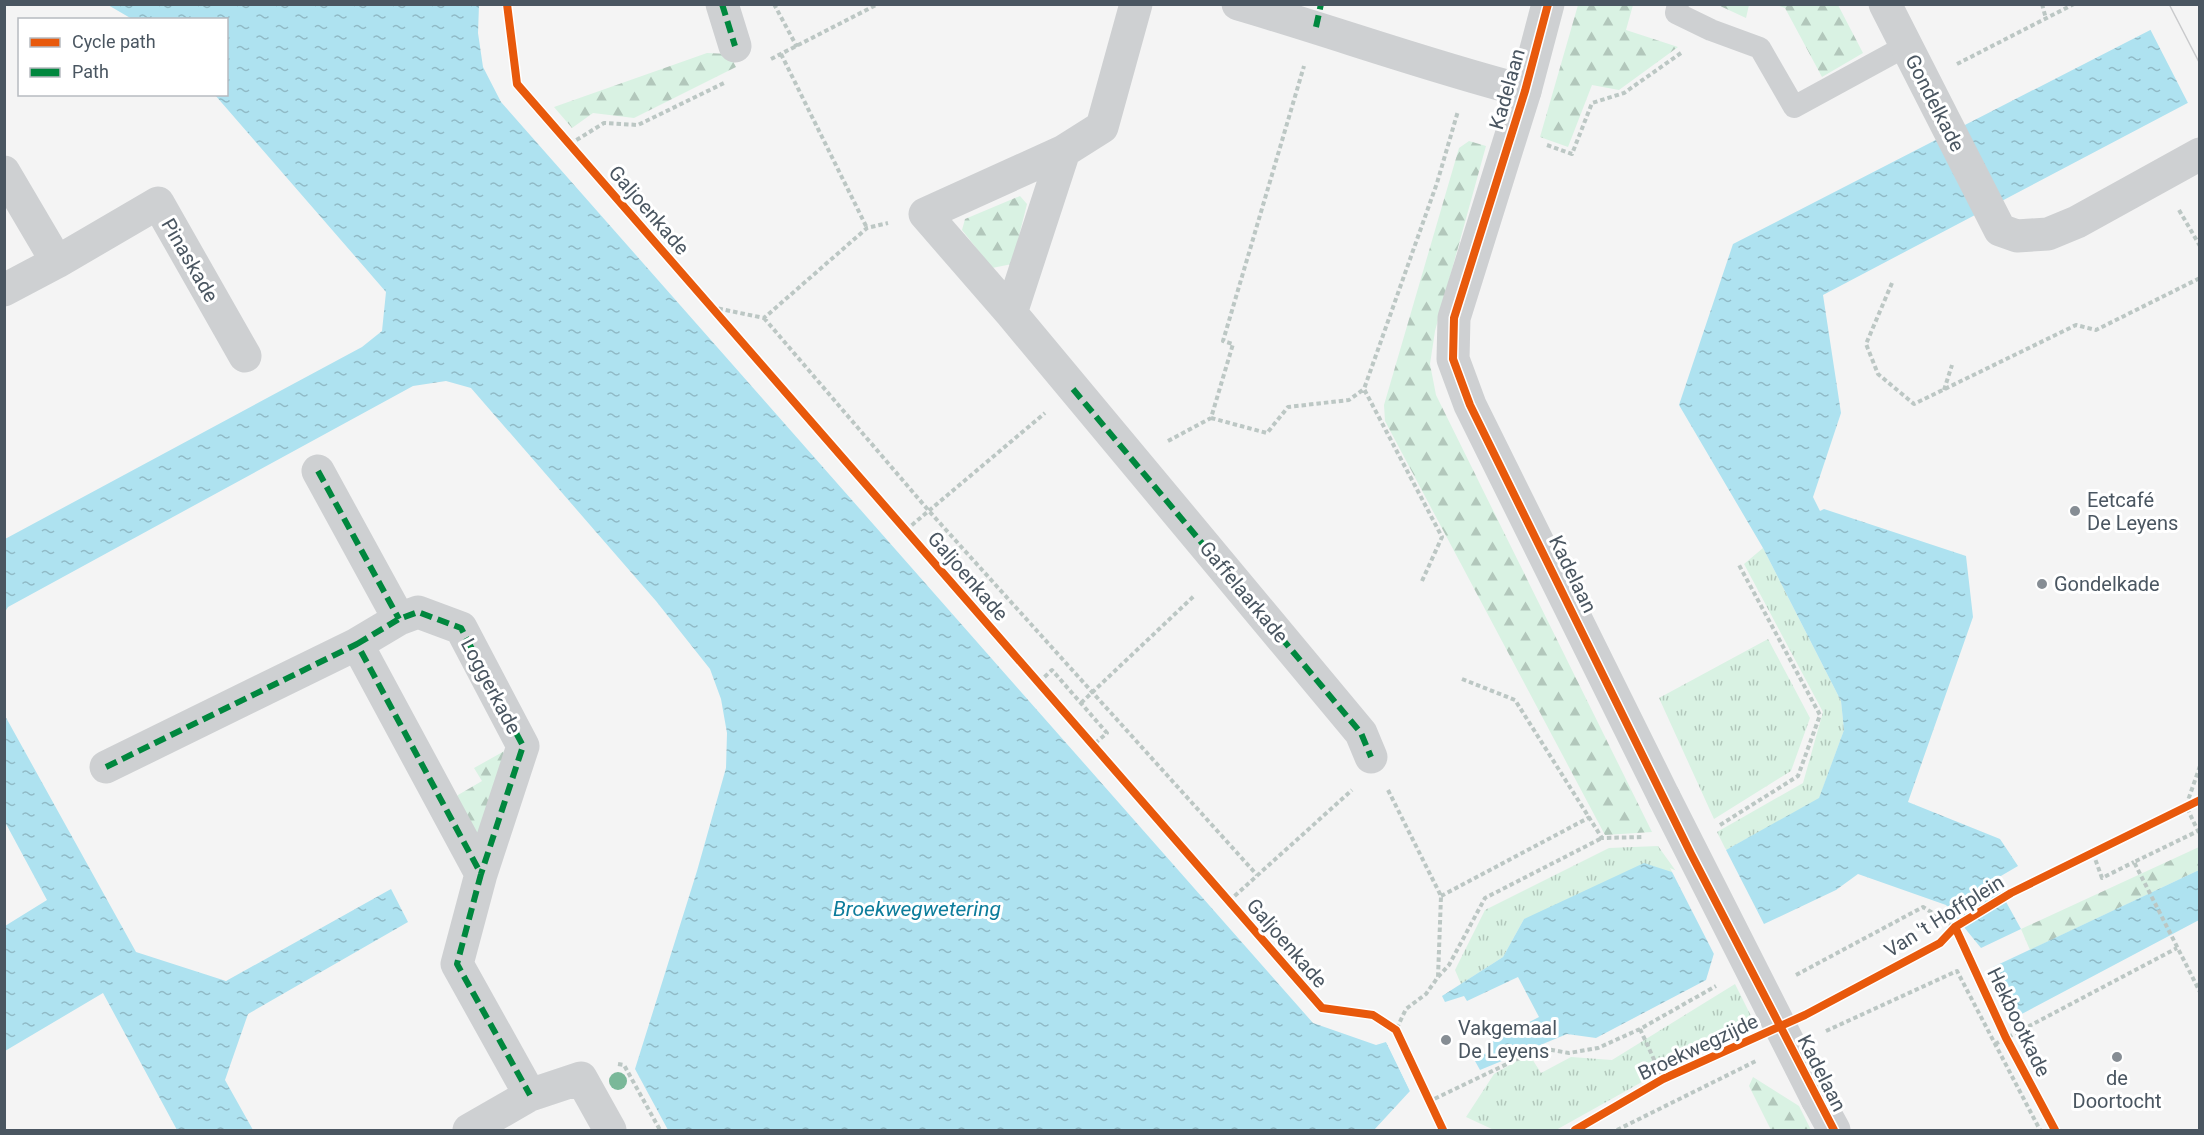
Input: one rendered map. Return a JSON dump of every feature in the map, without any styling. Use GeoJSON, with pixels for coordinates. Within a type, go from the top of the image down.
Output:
{"type":"FeatureCollection","features":[{"type":"Feature","properties":{"kind":"street"},"geometry":{"type":"LineString","coordinates":[[722,4],[735,46]]}},
{"type":"Feature","properties":{"kind":"street"},"geometry":{"type":"LineString","coordinates":[[925,214],[1064,151],[1102,127],[1136,4]]}},
{"type":"Feature","properties":{"kind":"street"},"geometry":{"type":"LineString","coordinates":[[1238,4],[1318,16],[1468,77],[1525,91]]}},
{"type":"Feature","properties":{"kind":"street","name":"Kadelaan"},"geometry":{"type":"LineString","coordinates":[[1548,4],[1525,91],[1455,318],[1453,359],[1470,405],[1664,797],[1834,1131]]}},
{"type":"Feature","properties":{"kind":"street","name":"Gondelkade"},"geometry":{"type":"LineString","coordinates":[[1885,4],[2001,230],[2017,236],[2048,234],[2077,222],[2199,154]]}},
{"type":"Feature","properties":{"kind":"street"},"geometry":{"type":"LineString","coordinates":[[1011,313],[1064,151]]}},
{"type":"Feature","properties":{"kind":"street"},"geometry":{"type":"LineString","coordinates":[[4,172],[57,262]]}},
{"type":"Feature","properties":{"kind":"street","name":"Pinaskade"},"geometry":{"type":"LineString","coordinates":[[4,290],[158,203],[245,356]]}},
{"type":"Feature","properties":{"kind":"street","name":"Gaffelaarkade"},"geometry":{"type":"LineString","coordinates":[[925,214],[1011,313],[1361,733],[1374,762]]}},
{"type":"Feature","properties":{"kind":"street"},"geometry":{"type":"LineString","coordinates":[[318,471],[399,619]]}},
{"type":"Feature","properties":{"kind":"street","name":"Loggerkade"},"geometry":{"type":"LineString","coordinates":[[106,767],[357,644],[399,619],[418,612],[461,628],[523,746],[481,874],[457,963],[530,1095]]}},
{"type":"Feature","properties":{"kind":"street"},"geometry":{"type":"LineString","coordinates":[[357,644],[481,874]]}},
{"type":"Feature","properties":{"kind":"street"},"geometry":{"type":"LineString","coordinates":[[468,1131],[530,1095],[581,1078],[610,1131]]}},
{"type":"Feature","properties":{"kind":"lane"},"geometry":{"type":"LineString","coordinates":[[1678,4],[1676,13],[1711,30],[1760,48],[1794,107],[1906,46]]}},
{"type":"Feature","properties":{"kind":"path"},"geometry":{"type":"LineString","coordinates":[[774,4],[797,47]]}},
{"type":"Feature","properties":{"kind":"path"},"geometry":{"type":"LineString","coordinates":[[2042,4],[2046,19]]}},
{"type":"Feature","properties":{"kind":"path"},"geometry":{"type":"LineString","coordinates":[[1924,81],[2074,4]]}},
{"type":"Feature","properties":{"kind":"path"},"geometry":{"type":"LineString","coordinates":[[1211,418],[1233,344],[1223,341],[1318,16]]}},
{"type":"Feature","properties":{"kind":"path"},"geometry":{"type":"LineString","coordinates":[[1572,154],[1592,103],[1624,93],[1711,30]]}},
{"type":"Feature","properties":{"kind":"path"},"geometry":{"type":"LineString","coordinates":[[781,54],[867,228]]}},
{"type":"Feature","properties":{"kind":"path"},"geometry":{"type":"LineString","coordinates":[[563,136],[578,153]]}},
{"type":"Feature","properties":{"kind":"path"},"geometry":{"type":"LineString","coordinates":[[764,318],[867,228],[925,214]]}},
{"type":"Feature","properties":{"kind":"path"},"geometry":{"type":"LineString","coordinates":[[1892,283],[1866,344],[1878,374],[1914,404],[2076,325],[2096,330],[2199,278]]}},
{"type":"Feature","properties":{"kind":"path"},"geometry":{"type":"LineString","coordinates":[[703,298],[719,316]]}},
{"type":"Feature","properties":{"kind":"path"},"geometry":{"type":"LineString","coordinates":[[711,307],[764,318],[929,511],[1094,691],[1257,875]]}},
{"type":"Feature","properties":{"kind":"path"},"geometry":{"type":"LineString","coordinates":[[1943,391],[1952,365]]}},
{"type":"Feature","properties":{"kind":"path"},"geometry":{"type":"LineString","coordinates":[[906,530],[1073,389]]}},
{"type":"Feature","properties":{"kind":"path"},"geometry":{"type":"LineString","coordinates":[[1134,460],[1211,418],[1268,433],[1288,407],[1349,400],[1364,389]]}},
{"type":"Feature","properties":{"kind":"path"},"geometry":{"type":"LineString","coordinates":[[1081,704],[1223,567]]}},
{"type":"Feature","properties":{"kind":"path"},"geometry":{"type":"LineString","coordinates":[[1040,682],[1052,670],[1107,733],[1093,745]]}},
{"type":"Feature","properties":{"kind":"path"},"geometry":{"type":"LineString","coordinates":[[1032,674],[1047,691]]}},
{"type":"Feature","properties":{"kind":"path"},"geometry":{"type":"LineString","coordinates":[[1087,738],[1101,754]]}},
{"type":"Feature","properties":{"kind":"path"},"geometry":{"type":"LineString","coordinates":[[1374,762],[1441,896],[1438,977]]}},
{"type":"Feature","properties":{"kind":"path"},"geometry":{"type":"LineString","coordinates":[[2093,853],[2102,878],[2198,831],[2186,806],[2199,765]]}},
{"type":"Feature","properties":{"kind":"path"},"geometry":{"type":"LineString","coordinates":[[2176,812],[2199,800]]}},
{"type":"Feature","properties":{"kind":"path"},"geometry":{"type":"LineString","coordinates":[[1441,896],[1590,817]]}},
{"type":"Feature","properties":{"kind":"path"},"geometry":{"type":"LineString","coordinates":[[1400,1039],[1392,1028],[1406,1009],[1426,994],[1449,965],[1485,898],[1602,838]]}},
{"type":"Feature","properties":{"kind":"path"},"geometry":{"type":"LineString","coordinates":[[2083,858],[2103,848]]}},
{"type":"Feature","properties":{"kind":"path"},"geometry":{"type":"LineString","coordinates":[[2134,862],[2199,992]]}},
{"type":"Feature","properties":{"kind":"path"},"geometry":{"type":"LineString","coordinates":[[1788,979],[1858,944],[1923,907],[1955,927],[1960,937]]}},
{"type":"Feature","properties":{"kind":"path"},"geometry":{"type":"LineString","coordinates":[[1995,1044],[2176,946]]}},
{"type":"Feature","properties":{"kind":"path"},"geometry":{"type":"LineString","coordinates":[[1823,1032],[1957,971],[2040,1131]]}},
{"type":"Feature","properties":{"kind":"path"},"geometry":{"type":"LineString","coordinates":[[1433,1112],[1427,1099],[1540,1048],[1569,1053],[1598,1048],[1640,1029],[1721,984]]}},
{"type":"Feature","properties":{"kind":"path"},"geometry":{"type":"LineString","coordinates":[[1640,1029],[1662,1079]]}},
{"type":"Feature","properties":{"kind":"path"},"geometry":{"type":"LineString","coordinates":[[1617,1131],[1760,1059]]}},
{"type":"Feature","properties":{"kind":"green space"},"geometry":{"type":"Polygon","coordinates":[[[1578,5],[1633,5],[1626,30],[1678,47],[1619,90],[1592,85],[1568,147],[1540,137],[1578,5]]]}},
{"type":"Feature","properties":{"kind":"green space"},"geometry":{"type":"Polygon","coordinates":[[[1718,5],[1749,5],[1746,18],[1718,5]]]}},
{"type":"Feature","properties":{"kind":"green space"},"geometry":{"type":"Polygon","coordinates":[[[1777,5],[1838,5],[1863,53],[1822,77],[1785,8],[1777,5]]]}},
{"type":"Feature","properties":{"kind":"green space"},"geometry":{"type":"Polygon","coordinates":[[[707,53],[729,54],[736,67],[634,118],[593,113],[572,128],[554,107],[707,53]]]}},
{"type":"Feature","properties":{"kind":"green space"},"geometry":{"type":"Polygon","coordinates":[[[1469,141],[1486,146],[1435,331],[1430,364],[1436,395],[1652,832],[1605,835],[1385,421],[1384,405],[1459,148],[1469,141]]]}},
{"type":"Feature","properties":{"kind":"green space"},"geometry":{"type":"Polygon","coordinates":[[[1020,196],[1027,204],[1012,264],[992,268],[962,230],[965,219],[1020,196]]]}},
{"type":"Feature","properties":{"kind":"green space"},"geometry":{"type":"Polygon","coordinates":[[[1763,548],[1841,701],[1844,730],[1819,799],[1726,850],[1717,832],[1803,783],[1823,712],[1744,564],[1763,548]]]}},
{"type":"Feature","properties":{"kind":"green space"},"geometry":{"type":"Polygon","coordinates":[[[1768,639],[1810,718],[1791,771],[1714,819],[1659,698],[1768,639]]]}},
{"type":"Feature","properties":{"kind":"green space"},"geometry":{"type":"Polygon","coordinates":[[[508,749],[483,837],[474,842],[453,803],[458,795],[482,781],[474,768],[508,749]]]}},
{"type":"Feature","properties":{"kind":"green space"},"geometry":{"type":"Polygon","coordinates":[[[1658,846],[1678,874],[1524,919],[1503,957],[1461,984],[1455,970],[1485,910],[1609,848],[1658,846]]]}},
{"type":"Feature","properties":{"kind":"green space"},"geometry":{"type":"Polygon","coordinates":[[[2199,847],[2199,870],[2030,950],[2021,929],[2199,847]]]}},
{"type":"Feature","properties":{"kind":"green space"},"geometry":{"type":"Polygon","coordinates":[[[1735,984],[1753,1020],[1556,1130],[1494,1130],[1466,1117],[1494,1074],[1529,1054],[1541,1073],[1571,1057],[1612,1060],[1735,984]]]}},
{"type":"Feature","properties":{"kind":"green space"},"geometry":{"type":"Polygon","coordinates":[[[1753,1077],[1799,1106],[1811,1130],[1771,1130],[1749,1086],[1753,1077]]]}},
{"type":"Feature","properties":{"kind":"water","name":"Broekwegwetering"},"geometry":{"type":"Polygon","coordinates":[[[108,5],[479,5],[478,33],[483,67],[501,102],[1313,1023],[1376,1045],[1386,1042],[1410,1091],[1374,1130],[668,1130],[635,1069],[697,871],[726,768],[727,733],[721,699],[710,669],[656,601],[471,388],[446,381],[413,386],[8,607],[5,612],[5,539],[362,347],[382,331],[386,292],[216,96],[228,96],[228,18],[130,18],[108,5]]]}},
{"type":"Feature","properties":{"kind":"water"},"geometry":{"type":"Polygon","coordinates":[[[2199,5],[2199,97],[1823,295],[1841,413],[1813,497],[1820,511],[1824,509],[1966,556],[1973,617],[1908,802],[2000,839],[2018,866],[1994,880],[2021,929],[1981,948],[1946,905],[1858,874],[1836,890],[1715,950],[1706,980],[1596,1038],[1567,1034],[1480,1070],[1475,1061],[1490,1050],[1487,1044],[1539,1017],[1518,977],[1467,1001],[1464,996],[1445,1002],[1442,996],[1503,957],[1524,919],[1644,863],[1678,874],[1819,798],[1844,730],[1841,701],[1763,548],[1679,405],[1733,244],[2199,5]]]}},
{"type":"Feature","properties":{"kind":"water"},"geometry":{"type":"Polygon","coordinates":[[[4,714],[136,952],[226,981],[391,889],[408,922],[248,1014],[225,1080],[253,1130],[177,1130],[103,993],[5,1051],[5,926],[47,900],[5,822],[4,714]]]}},
{"type":"Feature","properties":{"kind":"water"},"geometry":{"type":"Polygon","coordinates":[[[2199,870],[2199,920],[2018,1016],[1993,967],[2199,870]]]}},
{"type":"Feature","properties":{"kind":"pier"},"geometry":{"type":"Polygon","coordinates":[[[2193,4],[2199,5],[2200,100],[2189,105],[2149,27],[2193,4]]]}},
{"type":"Feature","properties":{"kind":"pier"},"geometry":{"type":"Polygon","coordinates":[[[1725,848],[1765,926],[1718,952],[1716,958],[1670,868],[1677,871],[1725,848]]]}},
{"type":"Feature","properties":{"kind":"pier"},"geometry":{"type":"Polygon","coordinates":[[[1385,1039],[1389,1040],[1413,1090],[1410,1091],[1385,1039]]]}},
{"type":"Feature","properties":{"kind":"tram line"},"geometry":{"type":"LineString","coordinates":[[2169,4],[2200,64]]}},
{"type":"Feature","properties":{"kind":"marked path"},"geometry":{"type":"LineString","coordinates":[[722,4],[735,46]]}},
{"type":"Feature","properties":{"kind":"marked path"},"geometry":{"type":"LineString","coordinates":[[1316,27],[1321,4]]}},
{"type":"Feature","properties":{"kind":"marked path"},"geometry":{"type":"LineString","coordinates":[[1073,389],[1361,733],[1371,757]]}},
{"type":"Feature","properties":{"kind":"marked path"},"geometry":{"type":"LineString","coordinates":[[318,471],[399,619]]}},
{"type":"Feature","properties":{"kind":"marked path"},"geometry":{"type":"LineString","coordinates":[[357,644],[399,619],[418,612],[461,628],[523,746],[481,874]]}},
{"type":"Feature","properties":{"kind":"marked path"},"geometry":{"type":"LineString","coordinates":[[106,767],[357,644],[481,874],[457,964],[530,1095]]}},
{"type":"Feature","properties":{"kind":"cycle path","name":"Galjoenkade"},"geometry":{"type":"LineString","coordinates":[[507,4],[517,84],[1322,1008],[1373,1015],[1396,1030],[1443,1130]]}},
{"type":"Feature","properties":{"kind":"cycle path"},"geometry":{"type":"LineString","coordinates":[[1548,4],[1525,91],[1454,318],[1453,359],[1470,405],[1691,854],[1834,1130]]}},
{"type":"Feature","properties":{"kind":"cycle path","name":"Van 't Hoffplein"},"geometry":{"type":"LineString","coordinates":[[1575,1130],[1663,1079],[1805,1015],[1940,943],[1955,927],[2011,893],[2200,800]]}},
{"type":"Feature","properties":{"kind":"cycle path","name":"Van 't Hoffplein"},"geometry":{"type":"LineString","coordinates":[[1955,927],[2006,1038],[2055,1130]]}},
{"type":"Feature","properties":{"kind":"place","name":"Eetcafé De Leyens"},"geometry":{"type":"Point","coordinates":[2075,511]}},
{"type":"Feature","properties":{"kind":"place","name":"Gondelkade"},"geometry":{"type":"Point","coordinates":[2042,584]}},
{"type":"Feature","properties":{"kind":"place","name":"Vakgemaal De Leyens"},"geometry":{"type":"Point","coordinates":[1446,1040]}},
{"type":"Feature","properties":{"kind":"place","name":"de Doortocht"},"geometry":{"type":"Point","coordinates":[2117,1057]}}]}
